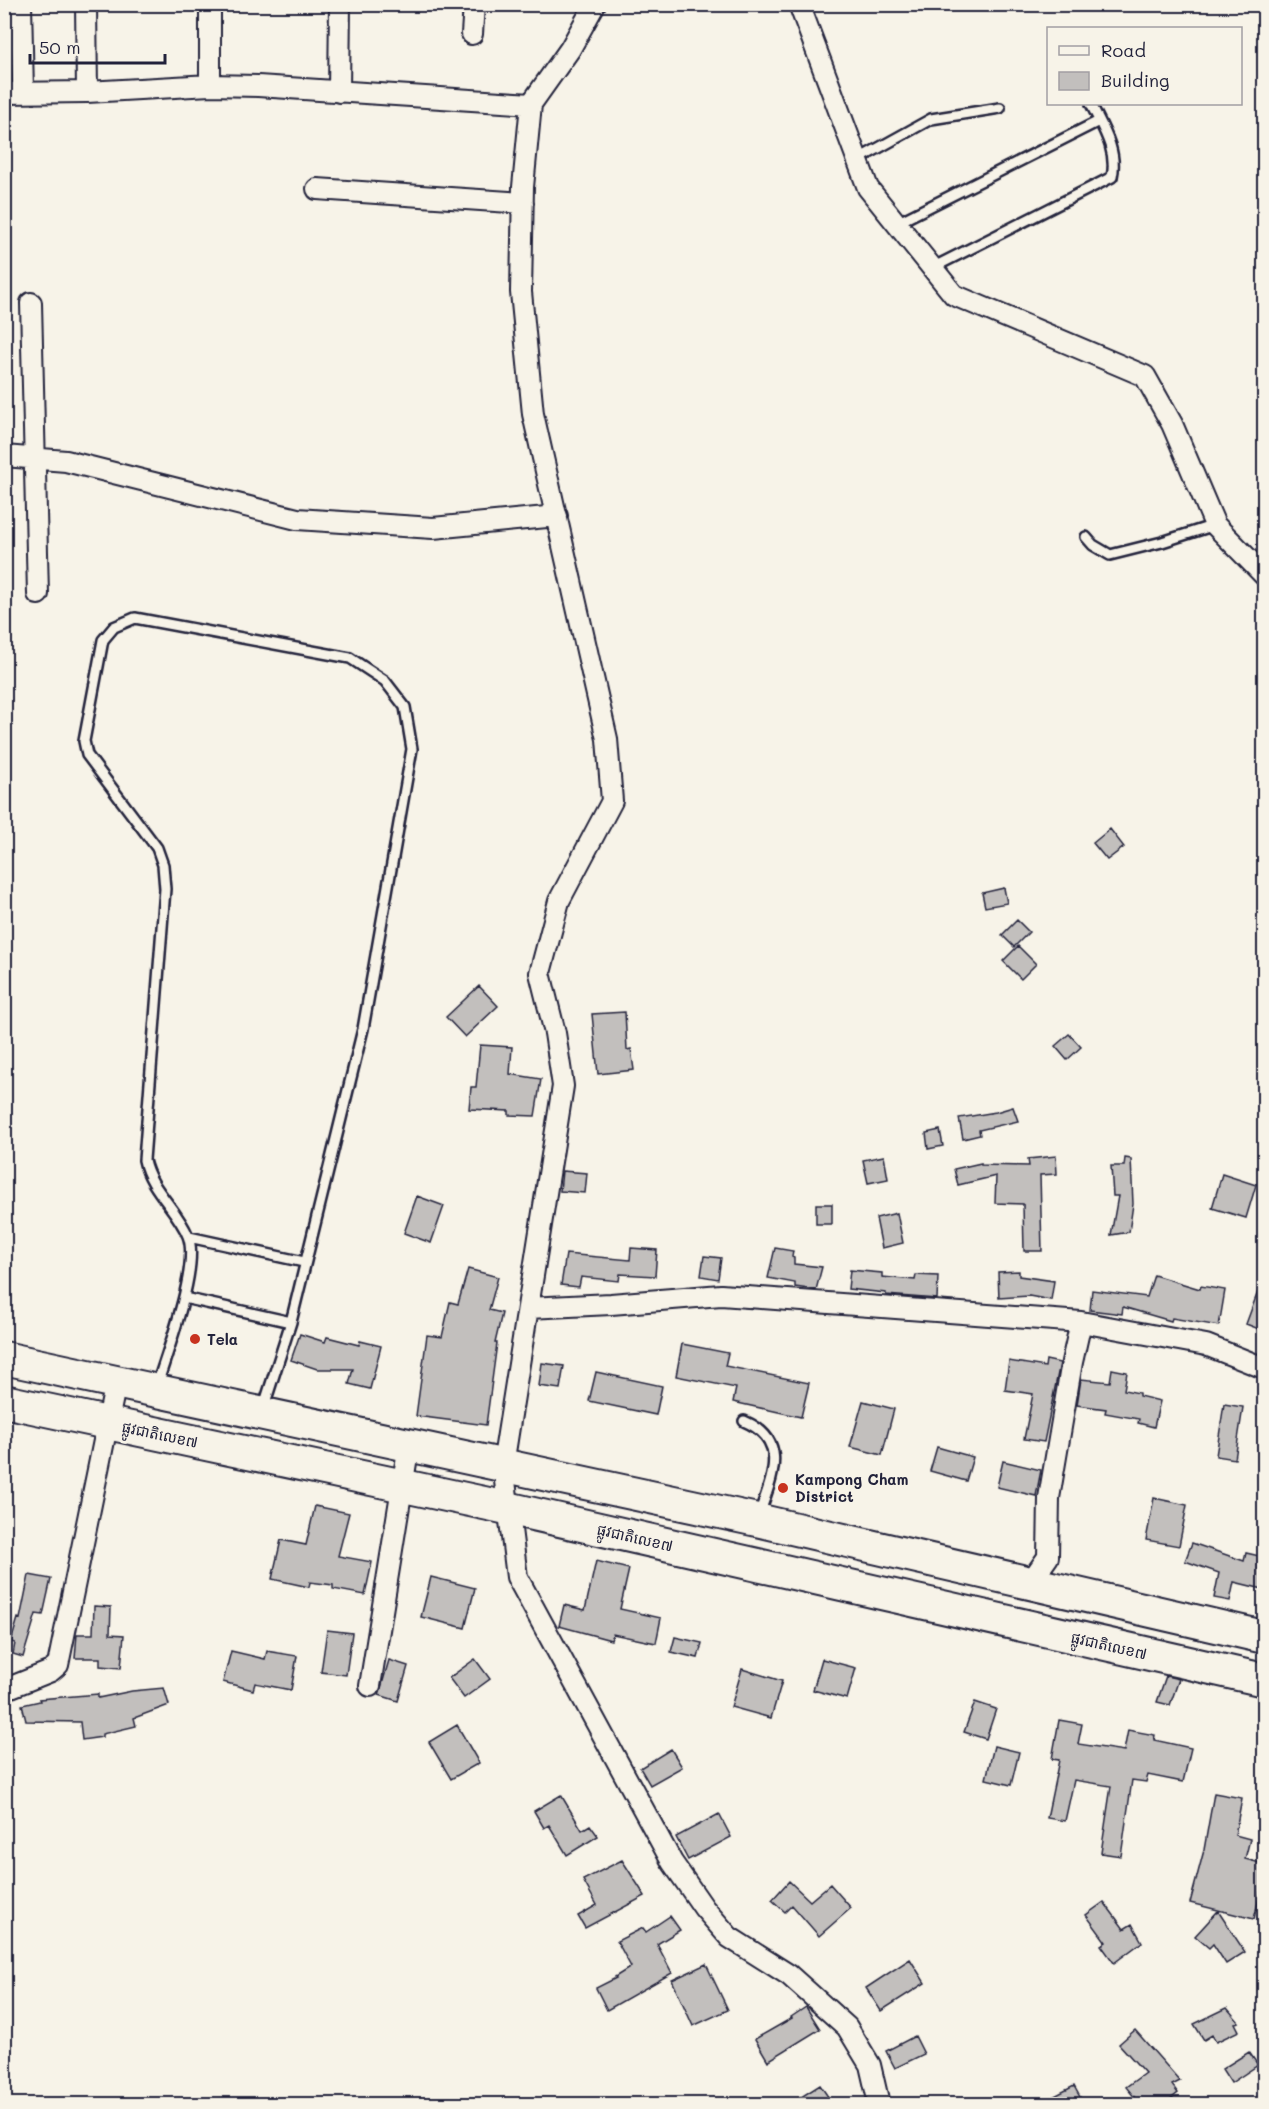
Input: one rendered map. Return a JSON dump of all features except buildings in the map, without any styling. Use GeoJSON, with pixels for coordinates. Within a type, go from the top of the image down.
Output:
{"type":"FeatureCollection","features":[{"type":"Feature","properties":{"kind":"highway"},"geometry":{"type":"LineString","coordinates":[[4,1358],[758,1520],[1264,1637]]}},
{"type":"Feature","properties":{"kind":"highway","name":"ផ្លូវជាតិលេខ៧"},"geometry":{"type":"LineString","coordinates":[[4,1401],[509,1509],[1264,1680]]}},
{"type":"Feature","properties":{"kind":"street"},"geometry":{"type":"LineString","coordinates":[[21,4],[14,92],[87,92],[210,85],[531,104]]}},
{"type":"Feature","properties":{"kind":"street"},"geometry":{"type":"LineString","coordinates":[[86,4],[87,92]]}},
{"type":"Feature","properties":{"kind":"street"},"geometry":{"type":"LineString","coordinates":[[210,4],[210,85]]}},
{"type":"Feature","properties":{"kind":"street"},"geometry":{"type":"LineString","coordinates":[[339,92],[340,4]]}},
{"type":"Feature","properties":{"kind":"street"},"geometry":{"type":"LineString","coordinates":[[472,34],[474,4]]}},
{"type":"Feature","properties":{"kind":"street"},"geometry":{"type":"LineString","coordinates":[[595,4],[570,49],[531,104],[523,203],[521,292],[533,414],[608,740],[612,801],[559,901],[540,973],[555,1033],[563,1086],[504,1465],[517,1577],[672,1862],[704,1908],[729,1937],[789,1975],[847,2026],[870,2065],[879,2104]]}},
{"type":"Feature","properties":{"kind":"street"},"geometry":{"type":"LineString","coordinates":[[799,4],[868,188],[954,295],[1145,376],[1172,424],[1215,525],[1264,575]]}},
{"type":"Feature","properties":{"kind":"street"},"geometry":{"type":"LineString","coordinates":[[317,189],[523,203]]}},
{"type":"Feature","properties":{"kind":"street"},"geometry":{"type":"LineString","coordinates":[[31,303],[38,594]]}},
{"type":"Feature","properties":{"kind":"street"},"geometry":{"type":"LineString","coordinates":[[4,456],[66,461],[297,519],[434,528],[557,516]]}},
{"type":"Feature","properties":{"kind":"street"},"geometry":{"type":"LineString","coordinates":[[528,1308],[721,1295],[1082,1322],[1206,1345],[1264,1368]]}},
{"type":"Feature","properties":{"kind":"street"},"geometry":{"type":"LineString","coordinates":[[1029,1584],[1048,1557],[1049,1498],[1072,1362],[1082,1322]]}},
{"type":"Feature","properties":{"kind":"street"},"geometry":{"type":"LineString","coordinates":[[11,1687],[51,1671],[58,1665],[116,1382]]}},
{"type":"Feature","properties":{"kind":"street"},"geometry":{"type":"LineString","coordinates":[[370,1686],[409,1444]]}},
{"type":"Feature","properties":{"kind":"lane"},"geometry":{"type":"LineString","coordinates":[[933,268],[1112,177],[1113,149],[1091,105]]}},
{"type":"Feature","properties":{"kind":"lane"},"geometry":{"type":"LineString","coordinates":[[857,160],[931,119],[1000,108]]}},
{"type":"Feature","properties":{"kind":"lane"},"geometry":{"type":"LineString","coordinates":[[897,224],[1099,121]]}},
{"type":"Feature","properties":{"kind":"lane"},"geometry":{"type":"LineString","coordinates":[[1086,537],[1093,545],[1110,555],[1215,525]]}},
{"type":"Feature","properties":{"kind":"lane"},"geometry":{"type":"LineString","coordinates":[[155,1391],[184,1298],[190,1271],[189,1237],[147,1173],[144,1160],[165,889],[157,848],[87,755],[84,741],[103,640],[114,627],[135,618],[350,658],[385,681],[405,707],[412,749],[365,1018],[291,1322],[262,1414]]}},
{"type":"Feature","properties":{"kind":"lane"},"geometry":{"type":"LineString","coordinates":[[189,1237],[304,1262]]}},
{"type":"Feature","properties":{"kind":"lane"},"geometry":{"type":"LineString","coordinates":[[184,1298],[291,1322]]}},
{"type":"Feature","properties":{"kind":"lane"},"geometry":{"type":"LineString","coordinates":[[744,1421],[756,1426],[768,1439],[773,1452],[774,1469],[758,1520]]}},
{"type":"Feature","properties":{"kind":"place","name":"Tela"},"geometry":{"type":"Point","coordinates":[195,1339]}},
{"type":"Feature","properties":{"kind":"place","name":"Kampong Cham District"},"geometry":{"type":"Point","coordinates":[783,1488]}}]}
